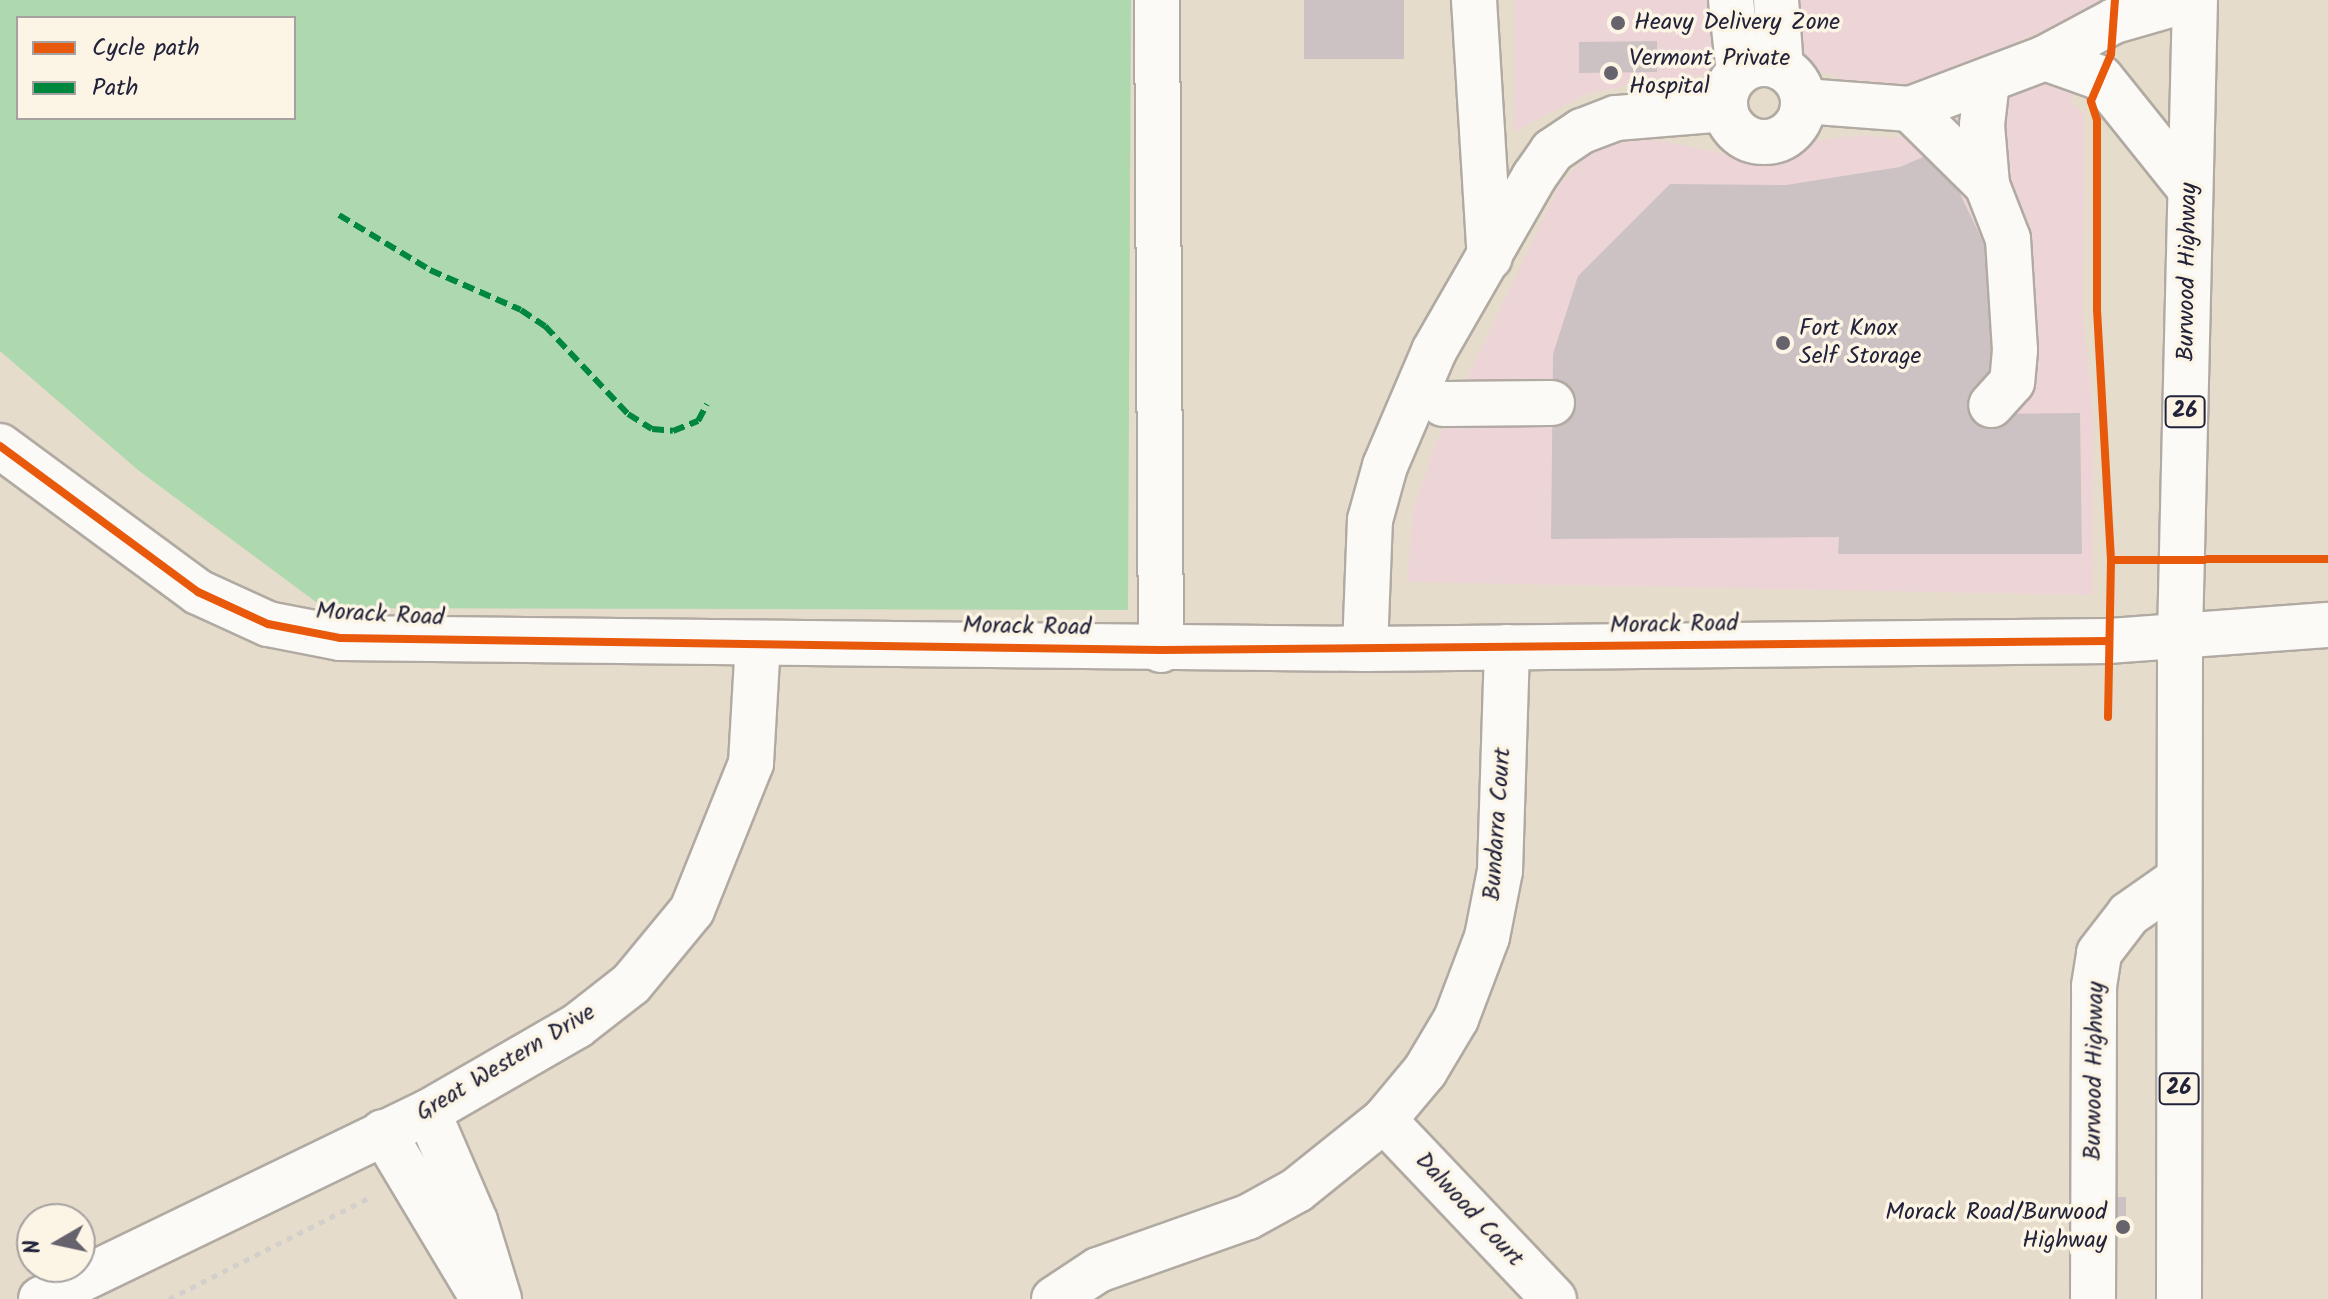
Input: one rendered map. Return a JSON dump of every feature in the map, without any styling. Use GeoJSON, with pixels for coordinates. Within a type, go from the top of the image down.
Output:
{"type":"FeatureCollection","features":[{"type":"Feature","properties":{"kind":"main road"},"geometry":{"type":"LineString","coordinates":[[1157,0],[1161,650]]}},
{"type":"Feature","properties":{"kind":"main road"},"geometry":{"type":"LineString","coordinates":[[1379,648],[1399,516],[1443,404],[1491,255],[1474,0]]}},
{"type":"Feature","properties":{"kind":"main road"},"geometry":{"type":"LineString","coordinates":[[1731,0],[1762,87]]}},
{"type":"Feature","properties":{"kind":"main road"},"geometry":{"type":"LineString","coordinates":[[1762,87],[1776,0]]}},
{"type":"Feature","properties":{"kind":"main road"},"geometry":{"type":"LineString","coordinates":[[1379,648],[1370,520],[1385,466],[1434,351],[1552,151],[1582,131],[1616,118],[1762,87],[1910,109],[2045,58],[2114,21],[2187,0]]}},
{"type":"Feature","properties":{"kind":"main road","name":"Burwood Highway"},"geometry":{"type":"LineString","coordinates":[[2179,1299],[2180,636],[2195,0]]}},
{"type":"Feature","properties":{"kind":"main road"},"geometry":{"type":"LineString","coordinates":[[2045,58],[2101,78],[2189,188]]}},
{"type":"Feature","properties":{"kind":"main road"},"geometry":{"type":"LineString","coordinates":[[1987,81],[1982,125],[1987,185],[2008,239],[2014,286],[2012,382],[1991,405]]}},
{"type":"Feature","properties":{"kind":"main road"},"geometry":{"type":"LineString","coordinates":[[1910,109],[1944,137],[1987,185]]}},
{"type":"Feature","properties":{"kind":"main road"},"geometry":{"type":"LineString","coordinates":[[1443,404],[1552,403]]}},
{"type":"Feature","properties":{"kind":"main road","name":"Morack Road"},"geometry":{"type":"LineString","coordinates":[[0,446],[198,592],[268,624],[340,638],[1161,650],[2109,641],[2328,625]]}},
{"type":"Feature","properties":{"kind":"main road","name":"Great Western Drive"},"geometry":{"type":"LineString","coordinates":[[41,1299],[428,1112],[588,1017],[631,984],[692,910],[751,763],[758,643]]}},
{"type":"Feature","properties":{"kind":"main road","name":"Bundarra Court"},"geometry":{"type":"LineString","coordinates":[[1054,1299],[1098,1270],[1248,1217],[1297,1190],[1384,1120],[1425,1071],[1456,1019],[1487,937],[1502,839],[1507,647]]}},
{"type":"Feature","properties":{"kind":"main road","name":"Burwood Highway"},"geometry":{"type":"LineString","coordinates":[[2093,1299],[2094,986],[2099,953],[2129,914],[2179,879]]}},
{"type":"Feature","properties":{"kind":"main road"},"geometry":{"type":"LineString","coordinates":[[428,1112],[475,1221],[499,1299]]}},
{"type":"Feature","properties":{"kind":"main road","name":"Dalwood Court"},"geometry":{"type":"LineString","coordinates":[[1384,1120],[1554,1299]]}},
{"type":"Feature","properties":{"kind":"main road"},"geometry":{"type":"LineString","coordinates":[[383,1132],[442,1238],[483,1299]]}},
{"type":"Feature","properties":{"kind":"path"},"geometry":{"type":"LineString","coordinates":[[169,1299],[380,1193]]}},
{"type":"Feature","properties":{"kind":"shaded area","name":"Vermont Private Hospital"},"geometry":{"type":"Polygon","coordinates":[[[1514,0],[2098,0],[2097,9],[1918,82],[1873,88],[1765,55],[1677,83],[1641,83],[1586,94],[1514,132],[1514,0]]]}},
{"type":"Feature","properties":{"kind":"shaded area","name":"Fort Knox Self Storage"},"geometry":{"type":"Polygon","coordinates":[[[2048,82],[2072,84],[2072,103],[2084,114],[2083,315],[2094,422],[2093,595],[1407,582],[1413,510],[1436,444],[1559,185],[1586,157],[1616,142],[1652,139],[1762,161],[1816,141],[1859,135],[1895,138],[2048,82]]]}},
{"type":"Feature","properties":{"kind":"green space"},"geometry":{"type":"Polygon","coordinates":[[[0,0],[1131,0],[1128,610],[324,608],[138,470],[0,351],[0,0]]]}},
{"type":"Feature","properties":{"kind":"building"},"geometry":{"type":"Polygon","coordinates":[[[1304,0],[1404,0],[1404,59],[1304,59],[1304,0]]]}},
{"type":"Feature","properties":{"kind":"building"},"geometry":{"type":"Polygon","coordinates":[[[1657,41],[1657,72],[1579,73],[1579,42],[1657,41]]]}},
{"type":"Feature","properties":{"kind":"building"},"geometry":{"type":"Polygon","coordinates":[[[1939,150],[1990,256],[1991,414],[2080,413],[2082,554],[1838,554],[1839,537],[1551,539],[1553,354],[1578,276],[1670,184],[1786,185],[1900,167],[1939,150]]]}},
{"type":"Feature","properties":{"kind":"building"},"geometry":{"type":"Polygon","coordinates":[[[2115,1197],[2126,1197],[2126,1223],[2114,1223],[2115,1197]]]}},
{"type":"Feature","properties":{"kind":"marked path"},"geometry":{"type":"LineString","coordinates":[[339,215],[430,270],[521,310],[545,326],[628,414],[652,429],[673,431],[698,421],[707,404]]}},
{"type":"Feature","properties":{"kind":"cycle path"},"geometry":{"type":"LineString","coordinates":[[2108,717],[2111,560],[2097,310],[2097,120],[2091,101],[2111,54],[2115,0]]}},
{"type":"Feature","properties":{"kind":"cycle path"},"geometry":{"type":"LineString","coordinates":[[0,446],[198,592],[268,624],[340,638],[1161,650],[2109,641]]}},
{"type":"Feature","properties":{"kind":"cycle path"},"geometry":{"type":"LineString","coordinates":[[2111,560],[2328,559]]}},
{"type":"Feature","properties":{"kind":"place","name":"Heavy Delivery Zone"},"geometry":{"type":"Point","coordinates":[1618,23]}},
{"type":"Feature","properties":{"kind":"place","name":"Vermont Private Hospital"},"geometry":{"type":"Point","coordinates":[1611,73]}},
{"type":"Feature","properties":{"kind":"place","name":"Fort Knox Self Storage"},"geometry":{"type":"Point","coordinates":[1783,343]}},
{"type":"Feature","properties":{"kind":"place","name":"Morack Road/Burwood Highway"},"geometry":{"type":"Point","coordinates":[2123,1227]}}]}
